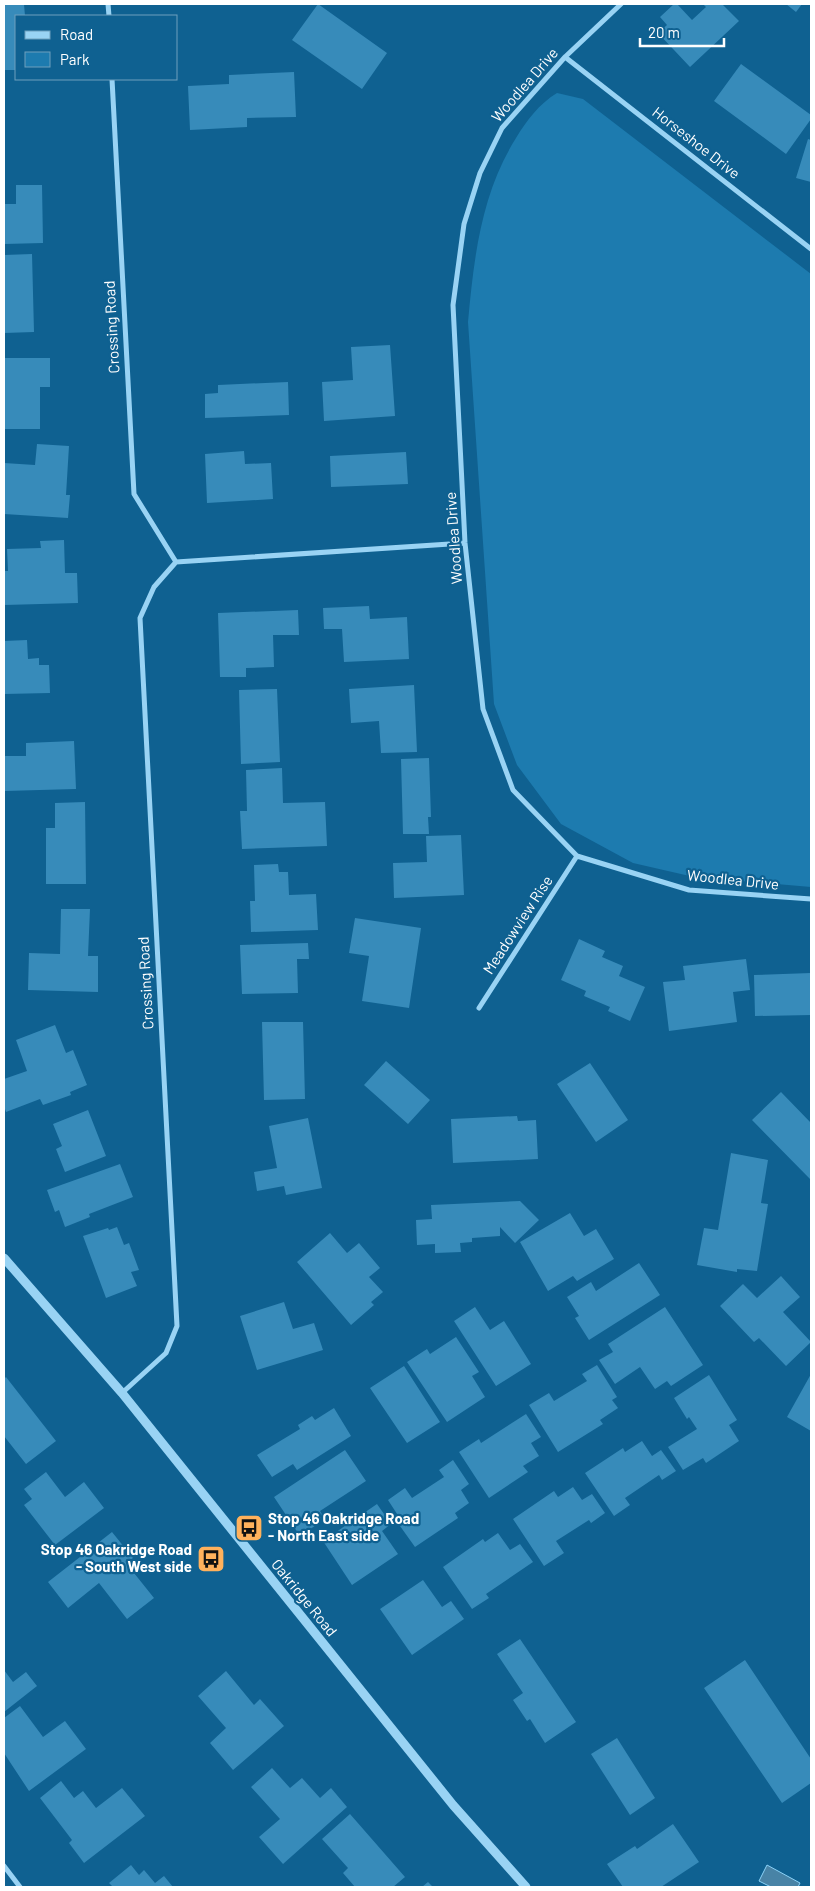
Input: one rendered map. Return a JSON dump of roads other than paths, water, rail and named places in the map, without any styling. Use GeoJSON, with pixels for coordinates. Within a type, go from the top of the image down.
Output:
{"type":"FeatureCollection","features":[{"type":"Feature","properties":{"kind":"street","name":"Woodlea Drive"},"geometry":{"type":"LineString","coordinates":[[621,4],[565,57],[502,128],[480,172],[464,224],[453,305],[465,543],[483,709],[514,790],[577,856],[689,890],[811,899]]}},
{"type":"Feature","properties":{"kind":"street","name":"Horseshoe Drive"},"geometry":{"type":"LineString","coordinates":[[565,57],[811,249]]}},
{"type":"Feature","properties":{"kind":"street","name":"Crossing Road"},"geometry":{"type":"LineString","coordinates":[[112,80],[134,494],[176,562],[154,586],[140,618],[176,1326],[166,1352],[122,1393]]}},
{"type":"Feature","properties":{"kind":"street"},"geometry":{"type":"LineString","coordinates":[[176,562],[465,543]]}},
{"type":"Feature","properties":{"kind":"street","name":"Meadowview Rise"},"geometry":{"type":"LineString","coordinates":[[479,1008],[577,856]]}},
{"type":"Feature","properties":{"kind":"street","name":"Oakridge Road"},"geometry":{"type":"LineString","coordinates":[[4,1258],[122,1393],[453,1805],[526,1887]]}},
{"type":"Feature","properties":{"kind":"street"},"geometry":{"type":"LineString","coordinates":[[4,1866],[20,1887]]}},
{"type":"Feature","properties":{"kind":"place","name":"Stop 46 Oakridge Road - North East side"},"geometry":{"type":"Point","coordinates":[249,1528]}},
{"type":"Feature","properties":{"kind":"place","name":"Stop 46 Oakridge Road - South West side"},"geometry":{"type":"Point","coordinates":[211,1559]}}]}
